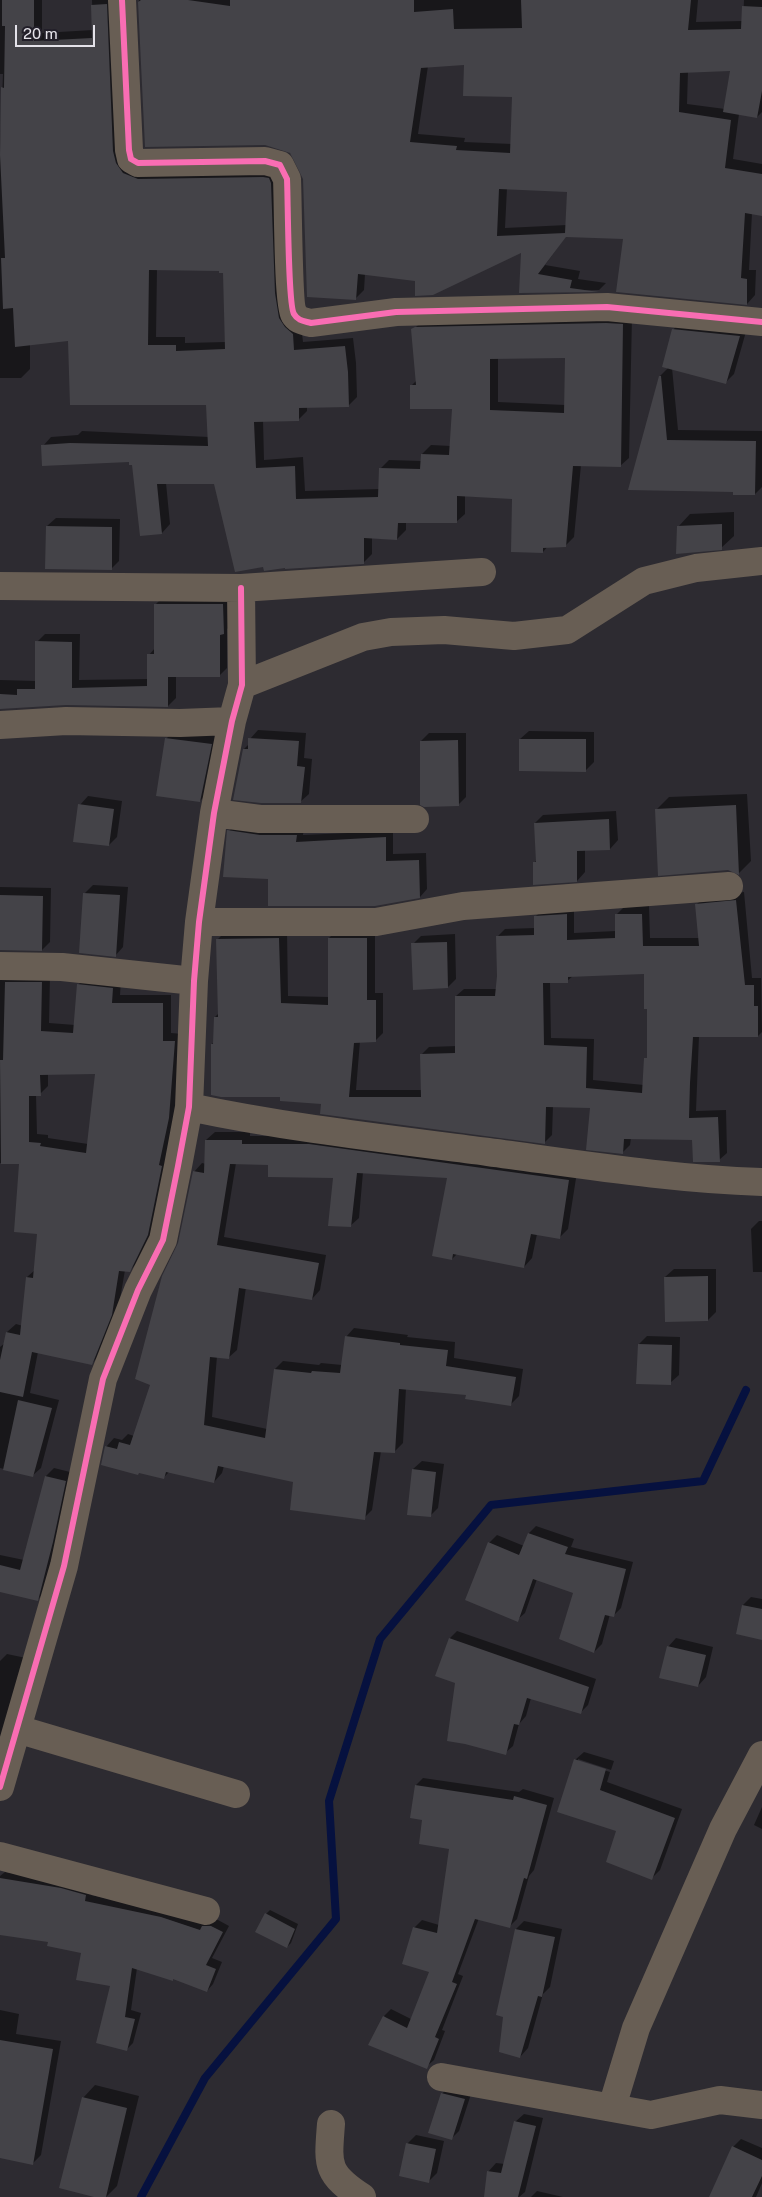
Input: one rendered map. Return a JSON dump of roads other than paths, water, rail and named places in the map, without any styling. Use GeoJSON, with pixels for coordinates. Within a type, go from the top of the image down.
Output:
{"type":"FeatureCollection","features":[{"type":"Feature","properties":{"kind":"street"},"geometry":{"type":"LineString","coordinates":[[122,0],[128,150],[131,159],[138,163],[264,160],[280,165],[287,179],[293,313],[300,320],[311,323],[396,312],[607,308],[762,322]]}},
{"type":"Feature","properties":{"kind":"street"},"geometry":{"type":"LineString","coordinates":[[242,685],[363,637],[391,632],[444,630],[514,636],[567,630],[644,581],[696,568],[762,561]]}},
{"type":"Feature","properties":{"kind":"street"},"geometry":{"type":"LineString","coordinates":[[0,586],[241,588],[482,572]]}},
{"type":"Feature","properties":{"kind":"street"},"geometry":{"type":"LineString","coordinates":[[0,1787],[64,1566],[103,1379],[138,1290],[162,1240],[189,1107],[194,981],[199,922],[214,813],[232,721],[242,685],[241,588]]}},
{"type":"Feature","properties":{"kind":"street"},"geometry":{"type":"LineString","coordinates":[[0,725],[66,721],[180,723],[232,721]]}},
{"type":"Feature","properties":{"kind":"street"},"geometry":{"type":"LineString","coordinates":[[214,813],[260,819],[415,819]]}},
{"type":"Feature","properties":{"kind":"street"},"geometry":{"type":"LineString","coordinates":[[199,922],[376,922],[463,906],[729,886]]}},
{"type":"Feature","properties":{"kind":"street"},"geometry":{"type":"LineString","coordinates":[[0,966],[62,966],[194,981]]}},
{"type":"Feature","properties":{"kind":"street"},"geometry":{"type":"LineString","coordinates":[[189,1107],[251,1120],[572,1163],[708,1180],[762,1182]]}},
{"type":"Feature","properties":{"kind":"street"},"geometry":{"type":"LineString","coordinates":[[17,1729],[236,1794]]}},
{"type":"Feature","properties":{"kind":"street"},"geometry":{"type":"LineString","coordinates":[[612,2107],[636,2028],[723,1829],[762,1755]]}},
{"type":"Feature","properties":{"kind":"street"},"geometry":{"type":"LineString","coordinates":[[0,1856],[206,1911]]}},
{"type":"Feature","properties":{"kind":"street"},"geometry":{"type":"LineString","coordinates":[[441,2077],[651,2115],[720,2100],[762,2105]]}},
{"type":"Feature","properties":{"kind":"street"},"geometry":{"type":"LineString","coordinates":[[331,2124],[328,2160],[335,2174],[349,2188],[362,2197]]}},
{"type":"Feature","properties":{"kind":"waterway"},"geometry":{"type":"LineString","coordinates":[[141,2197],[205,2078],[336,1919],[329,1801],[380,1639],[491,1505],[703,1481],[746,1390]]}}]}
